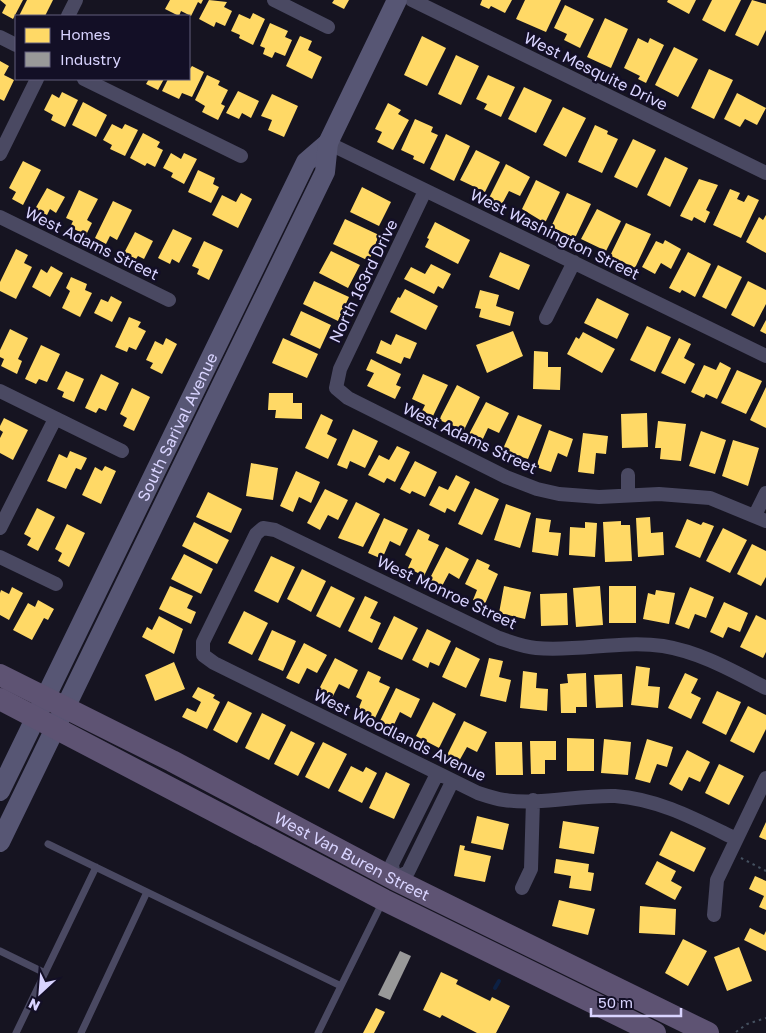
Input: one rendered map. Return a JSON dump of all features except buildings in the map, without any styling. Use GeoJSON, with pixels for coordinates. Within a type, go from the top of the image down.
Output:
{"type":"FeatureCollection","features":[{"type":"Feature","properties":{"kind":"main road","name":"South Sarival Avenue"},"geometry":{"type":"LineString","coordinates":[[0,842],[325,172],[328,143],[397,0]]}},
{"type":"Feature","properties":{"kind":"main road","name":"South Sarival Avenue"},"geometry":{"type":"LineString","coordinates":[[0,791],[306,162],[328,143]]}},
{"type":"Feature","properties":{"kind":"main road","name":"West Van Buren Street"},"geometry":{"type":"LineString","coordinates":[[0,675],[41,707],[56,727],[384,900],[655,1033]]}},
{"type":"Feature","properties":{"kind":"main road","name":"West Van Buren Street"},"geometry":{"type":"LineString","coordinates":[[0,699],[41,707],[66,707],[394,879],[708,1033]]}},
{"type":"Feature","properties":{"kind":"main road"},"geometry":{"type":"LineString","coordinates":[[384,900],[394,879]]}},
{"type":"Feature","properties":{"kind":"street"},"geometry":{"type":"LineString","coordinates":[[68,15],[76,0]]}},
{"type":"Feature","properties":{"kind":"street"},"geometry":{"type":"LineString","coordinates":[[274,0],[328,27]]}},
{"type":"Feature","properties":{"kind":"street","name":"West Mesquite Drive"},"geometry":{"type":"LineString","coordinates":[[412,0],[766,173]]}},
{"type":"Feature","properties":{"kind":"street"},"geometry":{"type":"LineString","coordinates":[[0,37],[15,44]]}},
{"type":"Feature","properties":{"kind":"street"},"geometry":{"type":"LineString","coordinates":[[0,154],[37,80]]}},
{"type":"Feature","properties":{"kind":"street"},"geometry":{"type":"LineString","coordinates":[[86,80],[240,156]]}},
{"type":"Feature","properties":{"kind":"street","name":"West Washington Street"},"geometry":{"type":"LineString","coordinates":[[328,143],[766,356]]}},
{"type":"Feature","properties":{"kind":"street","name":"North 163rd Drive"},"geometry":{"type":"LineString","coordinates":[[336,388],[340,369],[425,190]]}},
{"type":"Feature","properties":{"kind":"street","name":"West Adams Street"},"geometry":{"type":"LineString","coordinates":[[0,217],[169,300]]}},
{"type":"Feature","properties":{"kind":"street"},"geometry":{"type":"LineString","coordinates":[[546,318],[574,262]]}},
{"type":"Feature","properties":{"kind":"street","name":"West Adams Street"},"geometry":{"type":"LineString","coordinates":[[336,388],[348,398],[506,477],[536,489],[559,494],[599,497],[659,494],[710,498],[760,518]]}},
{"type":"Feature","properties":{"kind":"street"},"geometry":{"type":"LineString","coordinates":[[0,391],[122,451]]}},
{"type":"Feature","properties":{"kind":"street"},"geometry":{"type":"LineString","coordinates":[[0,528],[55,419]]}},
{"type":"Feature","properties":{"kind":"street"},"geometry":{"type":"LineString","coordinates":[[628,475],[628,495]]}},
{"type":"Feature","properties":{"kind":"street"},"geometry":{"type":"LineString","coordinates":[[760,518],[766,493]]}},
{"type":"Feature","properties":{"kind":"street","name":"West Woodlands Avenue"},"geometry":{"type":"LineString","coordinates":[[263,528],[256,534],[203,642],[203,655],[214,663],[478,794],[505,800],[608,796],[647,801],[677,810],[736,839]]}},
{"type":"Feature","properties":{"kind":"street","name":"West Monroe Street"},"geometry":{"type":"LineString","coordinates":[[263,528],[275,530],[499,638],[514,643],[535,648],[662,646],[716,662],[766,688]]}},
{"type":"Feature","properties":{"kind":"street"},"geometry":{"type":"LineString","coordinates":[[0,557],[56,584]]}},
{"type":"Feature","properties":{"kind":"street"},"geometry":{"type":"LineString","coordinates":[[437,774],[392,864],[394,879],[408,872],[452,782]]}},
{"type":"Feature","properties":{"kind":"street"},"geometry":{"type":"LineString","coordinates":[[714,915],[717,880],[766,778]]}},
{"type":"Feature","properties":{"kind":"street"},"geometry":{"type":"LineString","coordinates":[[522,888],[531,869],[534,800]]}},
{"type":"Feature","properties":{"kind":"lane"},"geometry":{"type":"LineString","coordinates":[[48,844],[341,986]]}},
{"type":"Feature","properties":{"kind":"lane"},"geometry":{"type":"LineString","coordinates":[[16,1033],[96,867]]}},
{"type":"Feature","properties":{"kind":"lane"},"geometry":{"type":"LineString","coordinates":[[82,1033],[147,892]]}},
{"type":"Feature","properties":{"kind":"lane"},"geometry":{"type":"LineString","coordinates":[[318,1033],[384,900]]}},
{"type":"Feature","properties":{"kind":"lane"},"geometry":{"type":"LineString","coordinates":[[0,952],[45,973]]}},
{"type":"Feature","properties":{"kind":"path"},"geometry":{"type":"LineString","coordinates":[[730,853],[766,871]]}},
{"type":"Feature","properties":{"kind":"path"},"geometry":{"type":"LineString","coordinates":[[736,1032],[747,1024],[766,1018]]}},
{"type":"Feature","properties":{"kind":"waterway"},"geometry":{"type":"LineString","coordinates":[[495,988],[499,981]]}}]}
